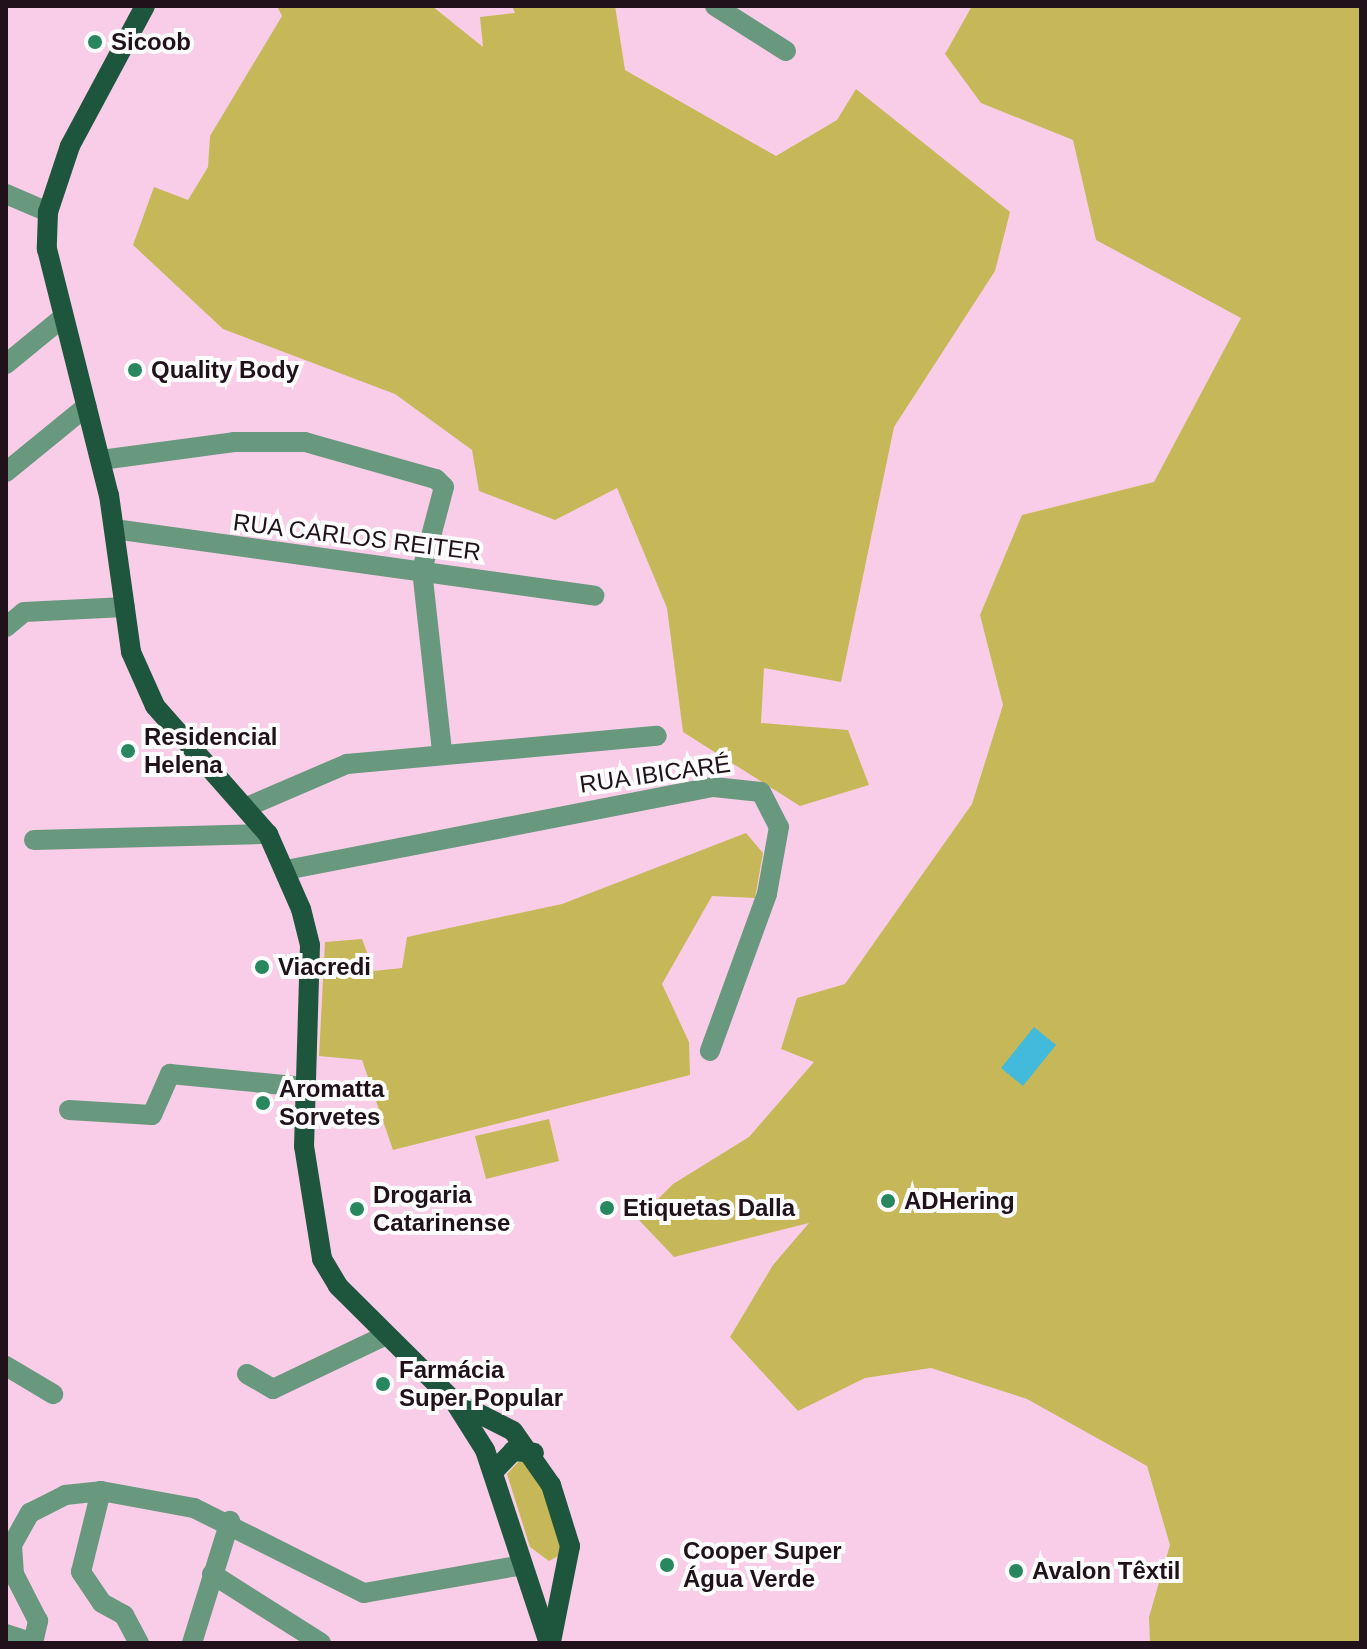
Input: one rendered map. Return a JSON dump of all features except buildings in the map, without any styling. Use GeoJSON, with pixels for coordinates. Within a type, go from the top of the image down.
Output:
{"type":"FeatureCollection","features":[{"type":"Feature","properties":{"kind":"main road"},"geometry":{"type":"LineString","coordinates":[[126,32],[129,6]]}},
{"type":"Feature","properties":{"kind":"main road"},"geometry":{"type":"LineString","coordinates":[[145,6],[126,32],[70,146],[48,212],[61,319],[101,460],[131,652],[155,706],[268,834],[286,870],[310,945],[304,1087],[309,1199],[322,1259],[386,1335],[454,1401],[494,1471],[550,1643]]}},
{"type":"Feature","properties":{"kind":"main road"},"geometry":{"type":"LineString","coordinates":[[454,1401],[498,1418],[534,1453],[563,1517],[570,1546],[550,1643]]}},
{"type":"Feature","properties":{"kind":"main road"},"geometry":{"type":"LineString","coordinates":[[494,1471],[513,1451],[534,1453]]}},
{"type":"Feature","properties":{"kind":"main road"},"geometry":{"type":"LineString","coordinates":[[523,1565],[563,1569]]}},
{"type":"Feature","properties":{"kind":"street"},"geometry":{"type":"LineString","coordinates":[[715,6],[786,51]]}},
{"type":"Feature","properties":{"kind":"street"},"geometry":{"type":"LineString","coordinates":[[6,194],[48,212]]}},
{"type":"Feature","properties":{"kind":"street"},"geometry":{"type":"LineString","coordinates":[[6,364],[61,319]]}},
{"type":"Feature","properties":{"kind":"street"},"geometry":{"type":"LineString","coordinates":[[6,472],[87,406]]}},
{"type":"Feature","properties":{"kind":"street"},"geometry":{"type":"LineString","coordinates":[[101,460],[234,442],[305,442],[436,479],[444,487],[422,570],[442,752]]}},
{"type":"Feature","properties":{"kind":"street","name":"RUA CARLOS REITER"},"geometry":{"type":"LineString","coordinates":[[114,529],[347,567],[422,570],[594,596]]}},
{"type":"Feature","properties":{"kind":"street"},"geometry":{"type":"LineString","coordinates":[[6,627],[24,612],[125,607]]}},
{"type":"Feature","properties":{"kind":"street"},"geometry":{"type":"LineString","coordinates":[[247,807],[347,764],[442,752],[657,736]]}},
{"type":"Feature","properties":{"kind":"street","name":"RUA IBICARÉ"},"geometry":{"type":"LineString","coordinates":[[286,870],[714,787],[761,792],[779,827],[767,894],[710,1051]]}},
{"type":"Feature","properties":{"kind":"street"},"geometry":{"type":"LineString","coordinates":[[34,840],[268,834]]}},
{"type":"Feature","properties":{"kind":"street"},"geometry":{"type":"LineString","coordinates":[[69,1110],[152,1115],[170,1074],[304,1087]]}},
{"type":"Feature","properties":{"kind":"street"},"geometry":{"type":"LineString","coordinates":[[247,1374],[273,1389],[386,1335]]}},
{"type":"Feature","properties":{"kind":"street"},"geometry":{"type":"LineString","coordinates":[[6,1366],[53,1394]]}},
{"type":"Feature","properties":{"kind":"street"},"geometry":{"type":"LineString","coordinates":[[6,1634],[33,1643],[38,1621],[10,1560],[16,1531],[47,1501],[101,1491],[162,1498],[230,1521],[364,1593],[523,1565]]}},
{"type":"Feature","properties":{"kind":"street"},"geometry":{"type":"LineString","coordinates":[[101,1491],[81,1572],[102,1603],[124,1615],[139,1643]]}},
{"type":"Feature","properties":{"kind":"street"},"geometry":{"type":"LineString","coordinates":[[192,1643],[230,1521]]}},
{"type":"Feature","properties":{"kind":"street"},"geometry":{"type":"LineString","coordinates":[[212,1574],[321,1643]]}},
{"type":"Feature","properties":{"kind":"shaded area"},"geometry":{"type":"Polygon","coordinates":[[[277,6],[432,6],[483,47],[480,17],[515,13],[512,6],[615,6],[625,70],[776,156],[837,120],[856,89],[1010,212],[995,271],[894,427],[841,682],[764,668],[761,723],[848,730],[869,785],[800,806],[683,732],[667,608],[617,488],[555,520],[479,491],[472,450],[395,394],[223,329],[133,245],[154,187],[188,200],[208,167],[210,136],[282,16],[277,6]]]}},
{"type":"Feature","properties":{"kind":"shaded area"},"geometry":{"type":"Polygon","coordinates":[[[972,6],[1361,6],[1361,1643],[1150,1643],[1149,1617],[1170,1545],[1147,1466],[1027,1399],[931,1368],[865,1378],[798,1411],[730,1337],[773,1265],[809,1223],[674,1257],[638,1219],[673,1184],[749,1137],[814,1062],[781,1049],[797,998],[845,984],[972,804],[1003,705],[980,615],[1022,515],[1154,482],[1241,318],[1096,240],[1073,140],[981,103],[945,54],[972,6]]]}},
{"type":"Feature","properties":{"kind":"shaded area"},"geometry":{"type":"Polygon","coordinates":[[[746,833],[763,853],[755,898],[712,896],[662,984],[689,1042],[690,1075],[393,1150],[362,1060],[319,1056],[325,942],[362,939],[374,971],[402,968],[407,937],[562,904],[746,833]]]}},
{"type":"Feature","properties":{"kind":"shaded area"},"geometry":{"type":"Polygon","coordinates":[[[549,1119],[559,1161],[486,1179],[475,1136],[549,1119]]]}},
{"type":"Feature","properties":{"kind":"shaded area"},"geometry":{"type":"Polygon","coordinates":[[[521,1459],[534,1463],[560,1537],[560,1555],[549,1561],[530,1547],[507,1474],[521,1459]]]}},
{"type":"Feature","properties":{"kind":"water"},"geometry":{"type":"Polygon","coordinates":[[[1034,1027],[1056,1045],[1023,1086],[1001,1068],[1034,1027]]]}},
{"type":"Feature","properties":{"kind":"place","name":"Sicoob"},"geometry":{"type":"Point","coordinates":[95,42]}},
{"type":"Feature","properties":{"kind":"place","name":"Quality Body"},"geometry":{"type":"Point","coordinates":[135,370]}},
{"type":"Feature","properties":{"kind":"place","name":"Residencial Helena"},"geometry":{"type":"Point","coordinates":[128,751]}},
{"type":"Feature","properties":{"kind":"place","name":"Viacredi"},"geometry":{"type":"Point","coordinates":[262,967]}},
{"type":"Feature","properties":{"kind":"place","name":"Aromatta Sorvetes"},"geometry":{"type":"Point","coordinates":[263,1103]}},
{"type":"Feature","properties":{"kind":"place","name":"ADHering"},"geometry":{"type":"Point","coordinates":[888,1201]}},
{"type":"Feature","properties":{"kind":"place","name":"Etiquetas Dalla"},"geometry":{"type":"Point","coordinates":[607,1208]}},
{"type":"Feature","properties":{"kind":"place","name":"Drogaria Catarinense"},"geometry":{"type":"Point","coordinates":[357,1209]}},
{"type":"Feature","properties":{"kind":"place","name":"Farmácia Super Popular"},"geometry":{"type":"Point","coordinates":[383,1384]}},
{"type":"Feature","properties":{"kind":"place","name":"Cooper Super Água Verde"},"geometry":{"type":"Point","coordinates":[667,1565]}},
{"type":"Feature","properties":{"kind":"place","name":"Avalon Têxtil"},"geometry":{"type":"Point","coordinates":[1016,1571]}}]}
